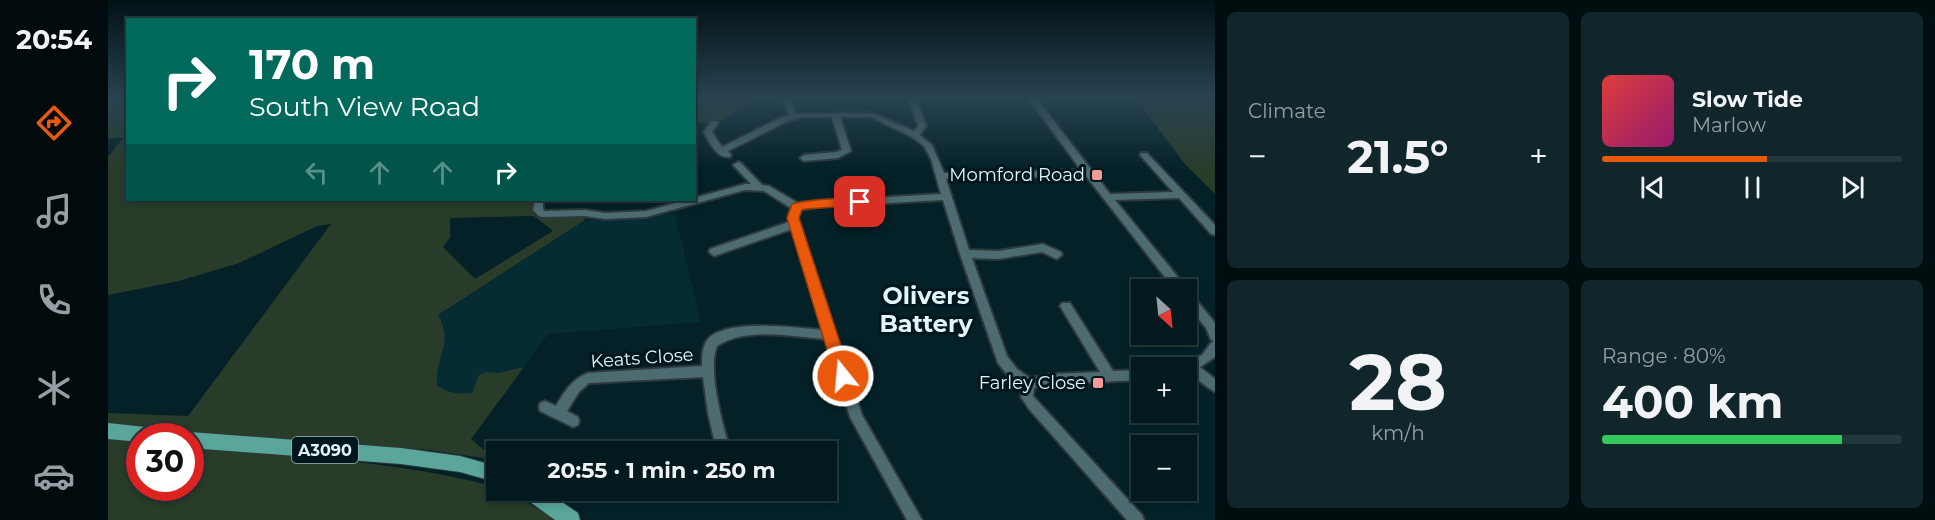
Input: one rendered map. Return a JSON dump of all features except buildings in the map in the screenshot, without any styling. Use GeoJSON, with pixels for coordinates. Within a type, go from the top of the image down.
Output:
{"type":"FeatureCollection","features":[{"type":"Feature","properties":{"kind":"main road"},"geometry":{"type":"LineString","coordinates":[[108,431],[126,433]]}},
{"type":"Feature","properties":{"kind":"main road","name":"A3090"},"geometry":{"type":"LineString","coordinates":[[204,441],[401,456],[459,464],[486,471]]}},
{"type":"Feature","properties":{"kind":"main road"},"geometry":{"type":"LineString","coordinates":[[544,501],[571,520]]}},
{"type":"Feature","properties":{"kind":"street"},"geometry":{"type":"LineString","coordinates":[[714,123],[708,132],[713,144],[725,153],[781,122]]}},
{"type":"Feature","properties":{"kind":"street"},"geometry":{"type":"LineString","coordinates":[[804,158],[838,155],[847,151],[837,122]]}},
{"type":"Feature","properties":{"kind":"street"},"geometry":{"type":"LineString","coordinates":[[888,122],[915,135],[932,151],[1002,359],[1013,373],[1028,384],[1052,379],[1131,375]]}},
{"type":"Feature","properties":{"kind":"street"},"geometry":{"type":"LineString","coordinates":[[915,135],[922,126],[921,122]]}},
{"type":"Feature","properties":{"kind":"street"},"geometry":{"type":"LineString","coordinates":[[1051,122],[1173,279]]}},
{"type":"Feature","properties":{"kind":"street"},"geometry":{"type":"LineString","coordinates":[[1144,154],[1215,231]]}},
{"type":"Feature","properties":{"kind":"street"},"geometry":{"type":"LineString","coordinates":[[738,165],[760,188]]}},
{"type":"Feature","properties":{"kind":"street"},"geometry":{"type":"LineString","coordinates":[[940,176],[1090,173]]}},
{"type":"Feature","properties":{"kind":"street"},"geometry":{"type":"LineString","coordinates":[[696,200],[745,187],[766,188],[796,207],[946,197]]}},
{"type":"Feature","properties":{"kind":"street"},"geometry":{"type":"LineString","coordinates":[[1109,197],[1180,195]]}},
{"type":"Feature","properties":{"kind":"street"},"geometry":{"type":"LineString","coordinates":[[539,201],[538,210],[542,214],[626,216],[646,214],[694,201]]}},
{"type":"Feature","properties":{"kind":"street"},"geometry":{"type":"LineString","coordinates":[[796,207],[793,218],[856,417],[915,520]]}},
{"type":"Feature","properties":{"kind":"street"},"geometry":{"type":"LineString","coordinates":[[714,252],[795,224]]}},
{"type":"Feature","properties":{"kind":"street"},"geometry":{"type":"LineString","coordinates":[[965,254],[998,255],[1044,245],[1057,255]]}},
{"type":"Feature","properties":{"kind":"street"},"geometry":{"type":"LineString","coordinates":[[1197,304],[1209,314],[1215,337]]}},
{"type":"Feature","properties":{"kind":"street"},"geometry":{"type":"LineString","coordinates":[[1066,306],[1109,376]]}},
{"type":"Feature","properties":{"kind":"street"},"geometry":{"type":"LineString","coordinates":[[721,441],[708,371],[707,355],[711,344],[722,336],[781,330],[831,335]]}},
{"type":"Feature","properties":{"kind":"street"},"geometry":{"type":"LineString","coordinates":[[1197,363],[1204,361],[1212,354],[1215,346]]}},
{"type":"Feature","properties":{"kind":"street","name":"Keats Close"},"geometry":{"type":"LineString","coordinates":[[559,413],[572,392],[582,380],[588,378],[708,371]]}},
{"type":"Feature","properties":{"kind":"street"},"geometry":{"type":"LineString","coordinates":[[1197,374],[1215,387]]}},
{"type":"Feature","properties":{"kind":"street"},"geometry":{"type":"LineString","coordinates":[[1028,384],[1027,397],[1033,405],[1137,520]]}},
{"type":"Feature","properties":{"kind":"street"},"geometry":{"type":"LineString","coordinates":[[545,407],[573,421]]}},
{"type":"Feature","properties":{"kind":"shaded area"},"geometry":{"type":"Polygon","coordinates":[[[675,214],[701,322],[548,334],[471,439],[280,418],[585,220],[675,214]]]}},
{"type":"Feature","properties":{"kind":"green space"},"geometry":{"type":"Polygon","coordinates":[[[108,122],[126,122],[126,201],[538,201],[535,216],[583,215],[585,220],[438,315],[444,334],[437,375],[437,385],[441,388],[453,393],[472,393],[479,375],[524,367],[471,439],[486,452],[486,459],[429,450],[204,433],[204,423],[126,423],[126,427],[108,426],[108,413],[188,416],[331,224],[317,226],[239,263],[179,281],[108,295],[108,157],[123,138],[108,138],[108,122]],[[534,216],[450,218],[450,238],[443,247],[475,279],[553,231],[534,216]]]}},
{"type":"Feature","properties":{"kind":"green space"},"geometry":{"type":"Polygon","coordinates":[[[1153,122],[1215,122],[1215,194],[1185,164],[1153,122]]]}},
{"type":"Feature","properties":{"kind":"green space"},"geometry":{"type":"Polygon","coordinates":[[[108,439],[126,441],[126,501],[204,501],[204,448],[383,465],[459,478],[486,485],[486,501],[524,501],[557,520],[108,520],[108,439]]]}},
{"type":"Feature","properties":{"kind":"place","name":"Momford Road"},"geometry":{"type":"Point","coordinates":[1097,175]}},
{"type":"Feature","properties":{"kind":"place","name":"Farley Close"},"geometry":{"type":"Point","coordinates":[1098,383]}},
{"type":"Feature","properties":{"kind":"district","name":"Olivers Battery"},"geometry":{"type":"Point","coordinates":[926,310]}},
{"type":"Feature","properties":{"kind":"route"},"geometry":{"type":"LineString","coordinates":[[843,376],[793,218],[796,207],[806,204],[860,202]]}}]}
